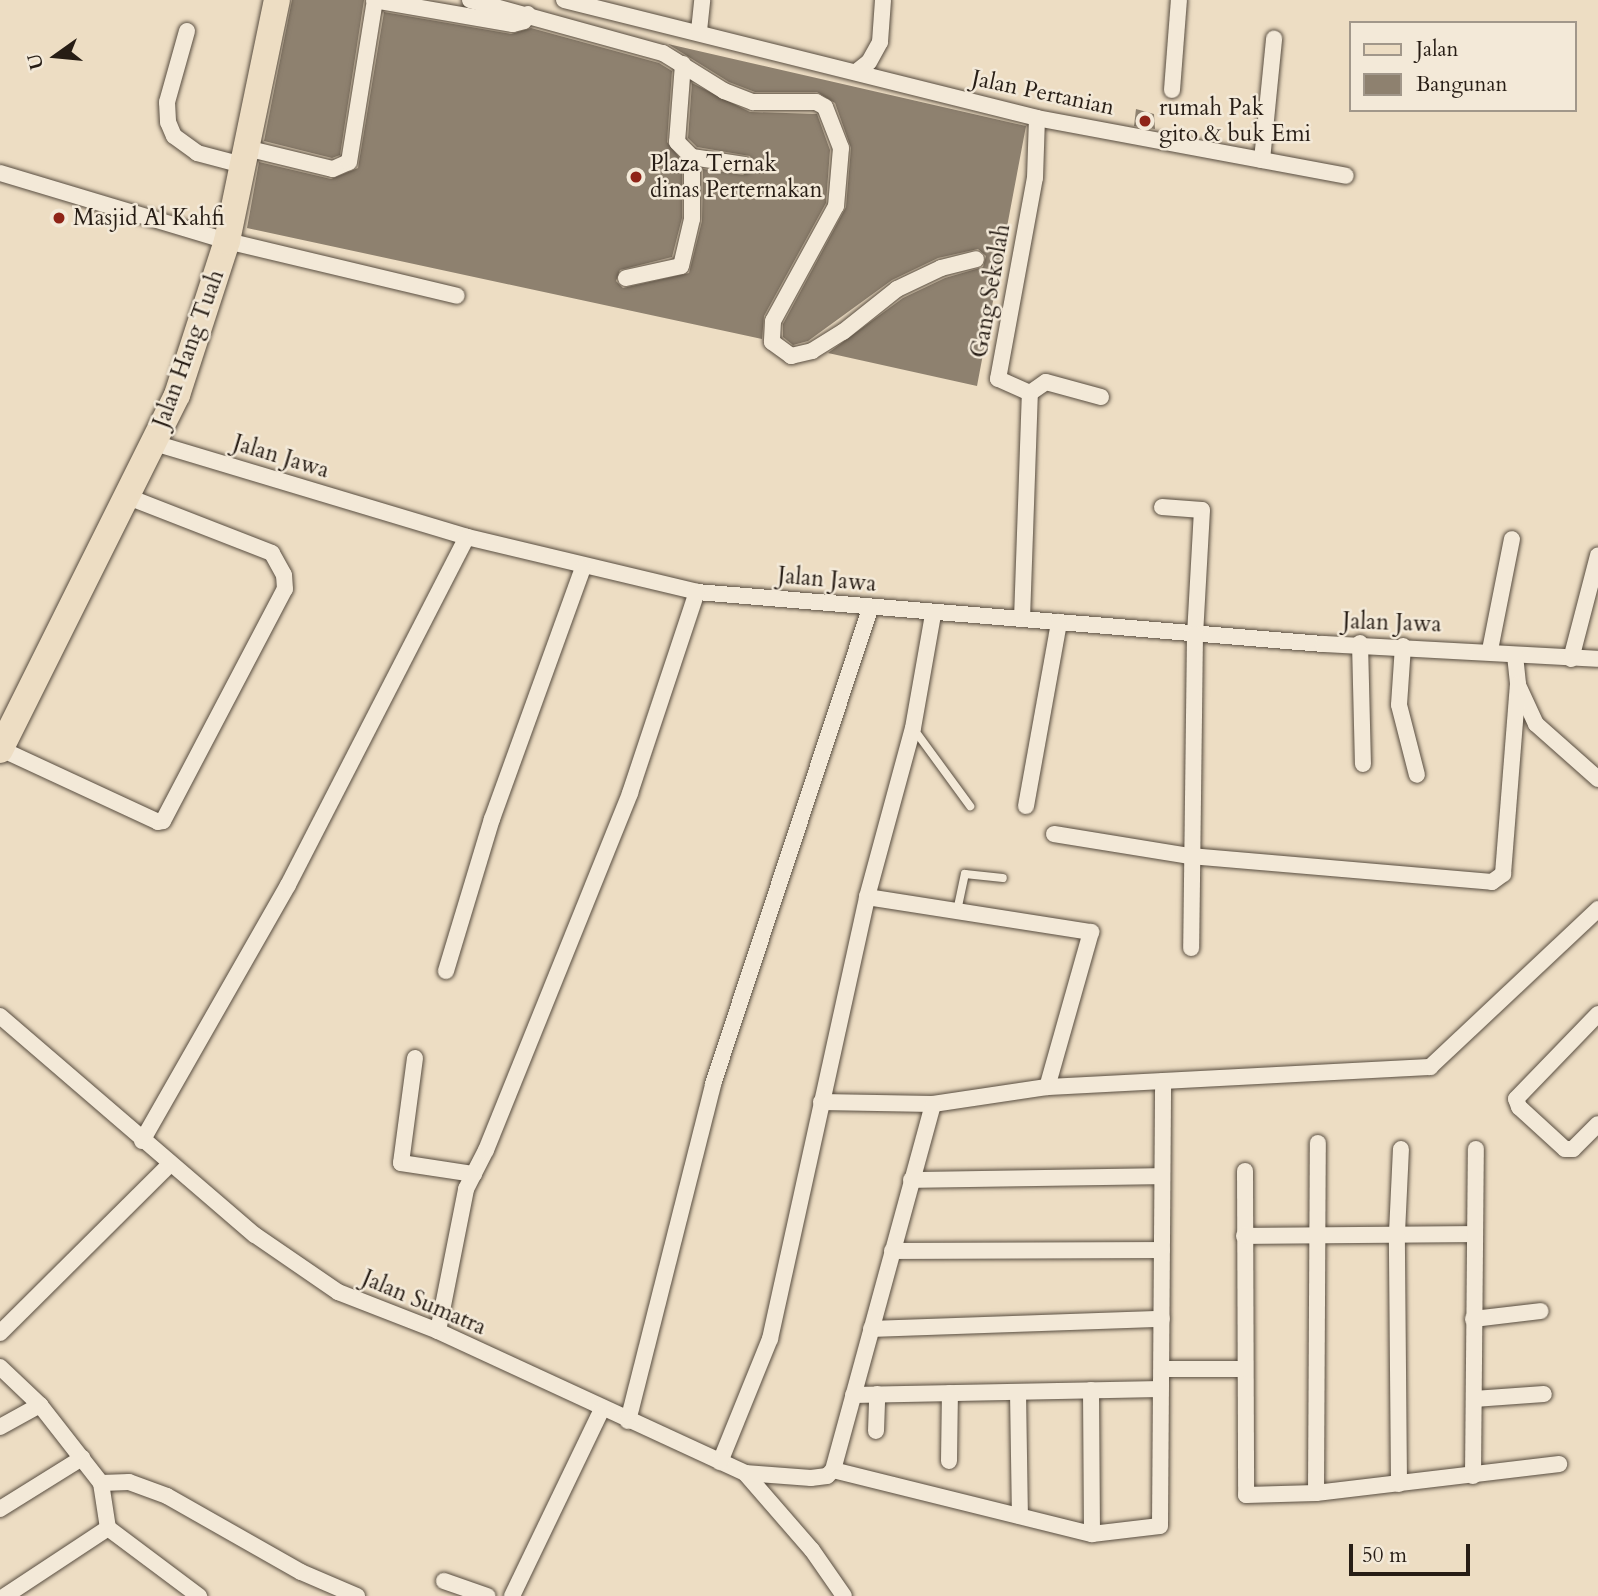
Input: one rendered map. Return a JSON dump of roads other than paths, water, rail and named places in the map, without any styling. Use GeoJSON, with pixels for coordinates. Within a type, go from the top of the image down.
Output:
{"type":"FeatureCollection","features":[{"type":"Feature","properties":{"kind":"main road","name":"Jalan Hang Tuah"},"geometry":{"type":"LineString","coordinates":[[0,749],[177,395],[227,241],[277,0]]}},
{"type":"Feature","properties":{"kind":"street"},"geometry":{"type":"LineString","coordinates":[[187,31],[167,102],[168,122],[174,136],[197,153],[244,156],[333,169],[349,162],[375,0],[513,24],[524,21],[528,14]]}},
{"type":"Feature","properties":{"kind":"street"},"geometry":{"type":"LineString","coordinates":[[470,0],[663,53],[737,98],[767,103],[816,102],[832,115],[842,155],[836,206],[773,321],[772,342],[781,351],[791,356],[812,351],[897,289],[942,268],[976,259]]}},
{"type":"Feature","properties":{"kind":"street","name":"Jalan Pertanian"},"geometry":{"type":"LineString","coordinates":[[564,0],[587,3],[1037,118],[1346,176]]}},
{"type":"Feature","properties":{"kind":"street"},"geometry":{"type":"LineString","coordinates":[[699,31],[702,0]]}},
{"type":"Feature","properties":{"kind":"street"},"geometry":{"type":"LineString","coordinates":[[856,72],[869,62],[880,42],[883,0]]}},
{"type":"Feature","properties":{"kind":"street"},"geometry":{"type":"LineString","coordinates":[[1172,90],[1179,0]]}},
{"type":"Feature","properties":{"kind":"street"},"geometry":{"type":"LineString","coordinates":[[1262,160],[1274,39]]}},
{"type":"Feature","properties":{"kind":"street"},"geometry":{"type":"LineString","coordinates":[[626,278],[681,266],[692,219],[692,157],[674,135],[683,64]]}},
{"type":"Feature","properties":{"kind":"street","name":"Gang Sekolah"},"geometry":{"type":"LineString","coordinates":[[1030,393],[998,379],[1035,178],[1037,118]]}},
{"type":"Feature","properties":{"kind":"street"},"geometry":{"type":"LineString","coordinates":[[692,157],[744,166]]}},
{"type":"Feature","properties":{"kind":"street"},"geometry":{"type":"LineString","coordinates":[[0,173],[227,241],[457,296]]}},
{"type":"Feature","properties":{"kind":"street"},"geometry":{"type":"LineString","coordinates":[[1022,619],[1030,393],[1046,382],[1101,397]]}},
{"type":"Feature","properties":{"kind":"street","name":"Jalan Jawa"},"geometry":{"type":"LineString","coordinates":[[155,443],[467,537],[583,568],[697,592],[1195,634],[1490,650],[1515,655],[1598,659]]}},
{"type":"Feature","properties":{"kind":"street"},"geometry":{"type":"LineString","coordinates":[[0,749],[158,822],[163,821],[285,589],[284,575],[272,553],[128,497]]}},
{"type":"Feature","properties":{"kind":"street"},"geometry":{"type":"LineString","coordinates":[[1162,507],[1202,510],[1195,634],[1190,856],[1191,948]]}},
{"type":"Feature","properties":{"kind":"street"},"geometry":{"type":"LineString","coordinates":[[142,1141],[288,885],[467,537]]}},
{"type":"Feature","properties":{"kind":"street"},"geometry":{"type":"LineString","coordinates":[[1490,650],[1512,539]]}},
{"type":"Feature","properties":{"kind":"street"},"geometry":{"type":"LineString","coordinates":[[1571,659],[1598,555]]}},
{"type":"Feature","properties":{"kind":"street"},"geometry":{"type":"LineString","coordinates":[[446,971],[492,819],[583,568]]}},
{"type":"Feature","properties":{"kind":"street"},"geometry":{"type":"LineString","coordinates":[[438,1331],[466,1189],[630,793],[697,592]]}},
{"type":"Feature","properties":{"kind":"street"},"geometry":{"type":"LineString","coordinates":[[628,1421],[713,1084],[871,606]]}},
{"type":"Feature","properties":{"kind":"street"},"geometry":{"type":"LineString","coordinates":[[720,1462],[771,1339],[867,897],[913,728],[933,614]]}},
{"type":"Feature","properties":{"kind":"street"},"geometry":{"type":"LineString","coordinates":[[1026,806],[1059,622]]}},
{"type":"Feature","properties":{"kind":"street"},"geometry":{"type":"LineString","coordinates":[[1360,643],[1363,764]]}},
{"type":"Feature","properties":{"kind":"street"},"geometry":{"type":"LineString","coordinates":[[1403,646],[1399,705],[1417,775]]}},
{"type":"Feature","properties":{"kind":"street"},"geometry":{"type":"LineString","coordinates":[[1055,834],[1190,856],[1499,880],[1503,874],[1518,685],[1515,655]]}},
{"type":"Feature","properties":{"kind":"street"},"geometry":{"type":"LineString","coordinates":[[1518,685],[1535,724],[1598,779]]}},
{"type":"Feature","properties":{"kind":"street"},"geometry":{"type":"LineString","coordinates":[[867,897],[1091,932],[1047,1087]]}},
{"type":"Feature","properties":{"kind":"street"},"geometry":{"type":"LineString","coordinates":[[821,1102],[933,1104],[1047,1087],[1430,1067],[1598,909]]}},
{"type":"Feature","properties":{"kind":"street"},"geometry":{"type":"LineString","coordinates":[[1598,1014],[1516,1099],[1518,1107],[1565,1149],[1573,1149],[1598,1124]]}},
{"type":"Feature","properties":{"kind":"street","name":"Jalan Sumatra"},"geometry":{"type":"LineString","coordinates":[[0,1016],[169,1165],[254,1235],[338,1292],[438,1331],[745,1473],[812,1550],[844,1596]]}},
{"type":"Feature","properties":{"kind":"street"},"geometry":{"type":"LineString","coordinates":[[415,1058],[401,1163],[474,1174]]}},
{"type":"Feature","properties":{"kind":"street"},"geometry":{"type":"LineString","coordinates":[[833,1470],[1092,1534],[1160,1526],[1163,1082]]}},
{"type":"Feature","properties":{"kind":"street"},"geometry":{"type":"LineString","coordinates":[[745,1473],[811,1478],[827,1476],[833,1470],[933,1104]]}},
{"type":"Feature","properties":{"kind":"street"},"geometry":{"type":"LineString","coordinates":[[1316,1493],[1318,1143]]}},
{"type":"Feature","properties":{"kind":"street"},"geometry":{"type":"LineString","coordinates":[[1399,1484],[1396,1233],[1401,1149]]}},
{"type":"Feature","properties":{"kind":"street"},"geometry":{"type":"LineString","coordinates":[[1473,1476],[1473,1234],[1476,1149]]}},
{"type":"Feature","properties":{"kind":"street"},"geometry":{"type":"LineString","coordinates":[[0,1332],[169,1165]]}},
{"type":"Feature","properties":{"kind":"street"},"geometry":{"type":"LineString","coordinates":[[1245,1171],[1244,1492],[1249,1498],[1473,1476],[1559,1464]]}},
{"type":"Feature","properties":{"kind":"street"},"geometry":{"type":"LineString","coordinates":[[911,1180],[1162,1176]]}},
{"type":"Feature","properties":{"kind":"street"},"geometry":{"type":"LineString","coordinates":[[1244,1236],[1319,1233],[1473,1234]]}},
{"type":"Feature","properties":{"kind":"street"},"geometry":{"type":"LineString","coordinates":[[892,1251],[1162,1250]]}},
{"type":"Feature","properties":{"kind":"street"},"geometry":{"type":"LineString","coordinates":[[1473,1319],[1541,1311]]}},
{"type":"Feature","properties":{"kind":"street"},"geometry":{"type":"LineString","coordinates":[[871,1329],[1162,1319]]}},
{"type":"Feature","properties":{"kind":"street"},"geometry":{"type":"LineString","coordinates":[[0,1367],[40,1405],[101,1483],[108,1528],[200,1596]]}},
{"type":"Feature","properties":{"kind":"street"},"geometry":{"type":"LineString","coordinates":[[1161,1369],[1243,1369]]}},
{"type":"Feature","properties":{"kind":"street"},"geometry":{"type":"LineString","coordinates":[[853,1395],[1161,1389]]}},
{"type":"Feature","properties":{"kind":"street"},"geometry":{"type":"LineString","coordinates":[[1091,1390],[1092,1534]]}},
{"type":"Feature","properties":{"kind":"street"},"geometry":{"type":"LineString","coordinates":[[1018,1392],[1020,1516]]}},
{"type":"Feature","properties":{"kind":"street"},"geometry":{"type":"LineString","coordinates":[[948,1461],[950,1393]]}},
{"type":"Feature","properties":{"kind":"street"},"geometry":{"type":"LineString","coordinates":[[876,1431],[877,1394]]}},
{"type":"Feature","properties":{"kind":"street"},"geometry":{"type":"LineString","coordinates":[[1474,1399],[1544,1394]]}},
{"type":"Feature","properties":{"kind":"street"},"geometry":{"type":"LineString","coordinates":[[0,1427],[40,1405]]}},
{"type":"Feature","properties":{"kind":"street"},"geometry":{"type":"LineString","coordinates":[[512,1596],[602,1409]]}},
{"type":"Feature","properties":{"kind":"street"},"geometry":{"type":"LineString","coordinates":[[0,1509],[82,1458]]}},
{"type":"Feature","properties":{"kind":"street"},"geometry":{"type":"LineString","coordinates":[[101,1483],[129,1482],[167,1496],[301,1572],[357,1596]]}},
{"type":"Feature","properties":{"kind":"street"},"geometry":{"type":"LineString","coordinates":[[5,1596],[108,1528]]}},
{"type":"Feature","properties":{"kind":"street"},"geometry":{"type":"LineString","coordinates":[[444,1581],[487,1596]]}},
{"type":"Feature","properties":{"kind":"lane"},"geometry":{"type":"LineString","coordinates":[[913,728],[970,806]]}},
{"type":"Feature","properties":{"kind":"lane"},"geometry":{"type":"LineString","coordinates":[[957,911],[965,874],[1003,878]]}},
{"type":"Feature","properties":{"kind":"place","name":"rumah Pak gito & buk Emi"},"geometry":{"type":"Point","coordinates":[1145,121]}},
{"type":"Feature","properties":{"kind":"place","name":"Plaza Ternak dinas Perternakan"},"geometry":{"type":"Point","coordinates":[636,177]}},
{"type":"Feature","properties":{"kind":"place","name":"Masjid Al Kahfi"},"geometry":{"type":"Point","coordinates":[59,218]}}]}
